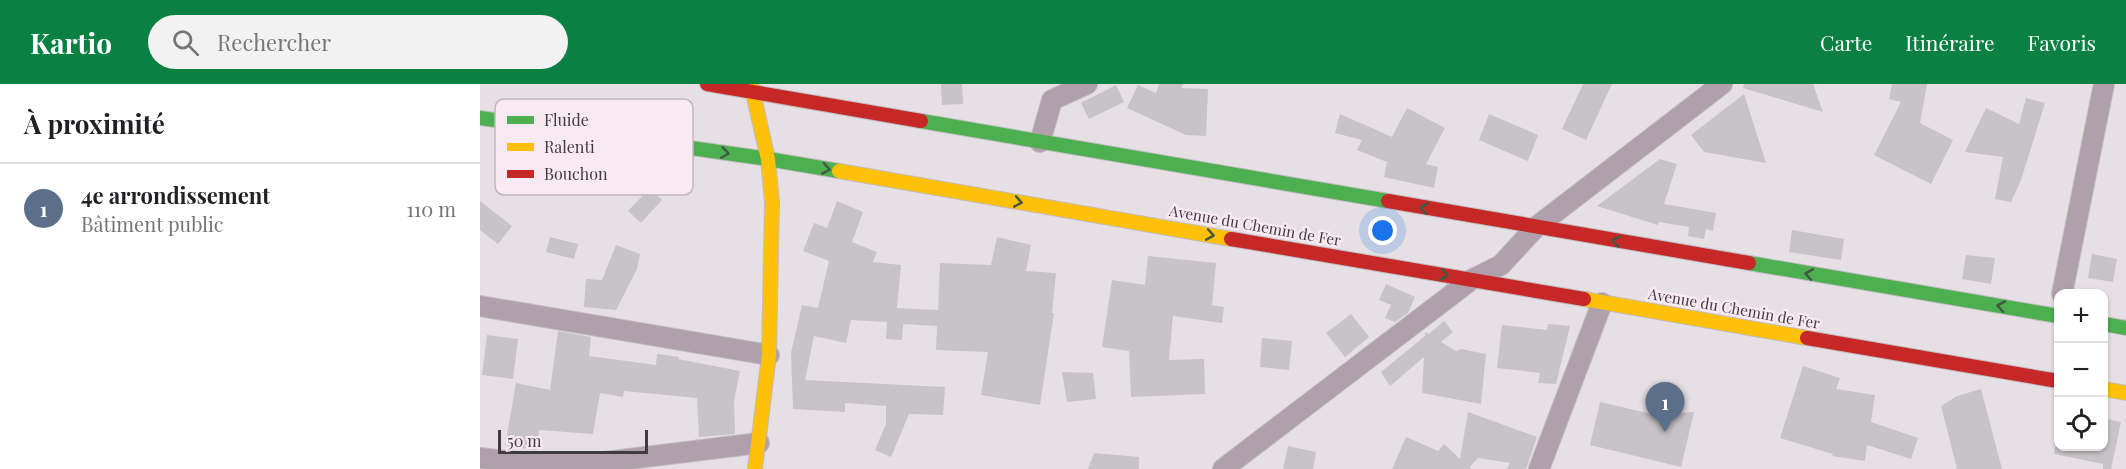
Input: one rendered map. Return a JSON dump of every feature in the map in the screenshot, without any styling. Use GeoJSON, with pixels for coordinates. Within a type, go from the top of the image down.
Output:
{"type":"FeatureCollection","features":[{"type":"Feature","properties":{"kind":"main road"},"geometry":{"type":"LineString","coordinates":[[707,84],[752,89],[1040,142],[2054,313]]}},
{"type":"Feature","properties":{"kind":"main road"},"geometry":{"type":"LineString","coordinates":[[752,89],[768,159],[772,202],[769,354],[755,469]]}},
{"type":"Feature","properties":{"kind":"main road","name":"Avenue du Chemin de Fer"},"geometry":{"type":"LineString","coordinates":[[480,118],[495,120]]}},
{"type":"Feature","properties":{"kind":"main road","name":"Avenue du Chemin de Fer"},"geometry":{"type":"LineString","coordinates":[[693,148],[768,159],[2054,380]]}},
{"type":"Feature","properties":{"kind":"main road"},"geometry":{"type":"LineString","coordinates":[[2108,325],[2126,328]]}},
{"type":"Feature","properties":{"kind":"main road"},"geometry":{"type":"LineString","coordinates":[[2108,390],[2126,393]]}},
{"type":"Feature","properties":{"kind":"street"},"geometry":{"type":"LineString","coordinates":[[1040,142],[1054,92],[1087,84]]}},
{"type":"Feature","properties":{"kind":"street"},"geometry":{"type":"LineString","coordinates":[[1223,469],[1471,280],[1501,265],[1536,227],[1722,84]]}},
{"type":"Feature","properties":{"kind":"street"},"geometry":{"type":"LineString","coordinates":[[2063,289],[2104,84]]}},
{"type":"Feature","properties":{"kind":"street"},"geometry":{"type":"LineString","coordinates":[[1539,469],[1602,303]]}},
{"type":"Feature","properties":{"kind":"street"},"geometry":{"type":"LineString","coordinates":[[480,306],[769,354]]}},
{"type":"Feature","properties":{"kind":"street"},"geometry":{"type":"LineString","coordinates":[[480,458],[526,463],[597,463],[759,443]]}},
{"type":"Feature","properties":{"kind":"building"},"geometry":{"type":"Polygon","coordinates":[[[941,84],[962,84],[963,104],[942,105],[941,84]]]}},
{"type":"Feature","properties":{"kind":"building"},"geometry":{"type":"Polygon","coordinates":[[[1159,84],[1183,84],[1181,88],[1208,89],[1206,136],[1186,135],[1127,108],[1138,85],[1156,93],[1159,84]]]}},
{"type":"Feature","properties":{"kind":"building"},"geometry":{"type":"Polygon","coordinates":[[[1583,84],[1612,84],[1586,140],[1562,129],[1583,84]]]}},
{"type":"Feature","properties":{"kind":"building"},"geometry":{"type":"Polygon","coordinates":[[[1744,84],[1813,84],[1823,112],[1743,88],[1744,84]]]}},
{"type":"Feature","properties":{"kind":"building"},"geometry":{"type":"Polygon","coordinates":[[[1892,84],[1927,84],[1920,123],[1953,140],[1931,184],[1874,155],[1901,102],[1889,99],[1892,84]]]}},
{"type":"Feature","properties":{"kind":"building"},"geometry":{"type":"Polygon","coordinates":[[[1116,85],[1124,102],[1089,119],[1081,103],[1116,85]]]}},
{"type":"Feature","properties":{"kind":"building"},"geometry":{"type":"Polygon","coordinates":[[[1744,94],[1766,163],[1704,152],[1691,135],[1744,94]]]}},
{"type":"Feature","properties":{"kind":"building"},"geometry":{"type":"Polygon","coordinates":[[[2026,98],[2045,103],[2021,180],[2011,202],[1995,199],[2003,157],[1965,152],[1986,108],[2019,124],[2026,98]]]}},
{"type":"Feature","properties":{"kind":"building"},"geometry":{"type":"Polygon","coordinates":[[[1407,108],[1445,128],[1426,164],[1438,167],[1434,188],[1384,177],[1387,162],[1357,150],[1362,140],[1335,133],[1340,114],[1392,137],[1407,108]]]}},
{"type":"Feature","properties":{"kind":"building"},"geometry":{"type":"Polygon","coordinates":[[[1489,114],[1538,135],[1528,161],[1479,140],[1489,114]]]}},
{"type":"Feature","properties":{"kind":"building"},"geometry":{"type":"Polygon","coordinates":[[[1660,159],[1677,164],[1664,204],[1716,213],[1713,231],[1706,229],[1704,239],[1688,236],[1689,227],[1659,222],[1658,225],[1597,206],[1660,159]]]}},
{"type":"Feature","properties":{"kind":"building"},"geometry":{"type":"Polygon","coordinates":[[[643,195],[657,195],[662,200],[641,223],[628,211],[643,195]]]}},
{"type":"Feature","properties":{"kind":"building"},"geometry":{"type":"Polygon","coordinates":[[[480,201],[512,226],[498,244],[480,230],[480,201]]]}},
{"type":"Feature","properties":{"kind":"building"},"geometry":{"type":"Polygon","coordinates":[[[837,201],[863,212],[852,242],[877,252],[873,262],[901,265],[897,308],[938,310],[940,263],[991,265],[997,237],[1031,245],[1026,271],[1056,273],[1052,313],[1054,313],[1040,405],[981,395],[988,352],[936,350],[937,326],[903,324],[902,340],[886,339],[887,322],[851,320],[846,343],[814,336],[805,380],[945,387],[943,415],[909,414],[891,457],[875,450],[886,424],[886,406],[845,403],[845,412],[793,409],[791,353],[802,305],[818,308],[829,261],[803,251],[814,223],[827,228],[837,201]]]}},
{"type":"Feature","properties":{"kind":"building"},"geometry":{"type":"Polygon","coordinates":[[[1792,230],[1844,239],[1841,260],[1789,252],[1792,230]]]}},
{"type":"Feature","properties":{"kind":"building"},"geometry":{"type":"Polygon","coordinates":[[[550,237],[578,244],[574,259],[546,252],[550,237]]]}},
{"type":"Feature","properties":{"kind":"building"},"geometry":{"type":"Polygon","coordinates":[[[616,245],[640,254],[637,269],[616,310],[584,307],[586,279],[602,280],[616,245]]]}},
{"type":"Feature","properties":{"kind":"building"},"geometry":{"type":"Polygon","coordinates":[[[2092,254],[2117,259],[2113,282],[2088,278],[2092,254]]]}},
{"type":"Feature","properties":{"kind":"building"},"geometry":{"type":"Polygon","coordinates":[[[1966,255],[1995,258],[1991,284],[1962,279],[1966,255]]]}},
{"type":"Feature","properties":{"kind":"building"},"geometry":{"type":"Polygon","coordinates":[[[1148,256],[1216,263],[1212,305],[1224,307],[1222,323],[1173,316],[1169,360],[1204,359],[1205,394],[1131,397],[1129,351],[1102,347],[1112,280],[1145,285],[1148,256]]]}},
{"type":"Feature","properties":{"kind":"building"},"geometry":{"type":"Polygon","coordinates":[[[1386,284],[1415,297],[1408,313],[1395,322],[1385,318],[1391,305],[1379,300],[1386,284]]]}},
{"type":"Feature","properties":{"kind":"building"},"geometry":{"type":"Polygon","coordinates":[[[1351,314],[1369,337],[1345,357],[1326,333],[1351,314]]]}},
{"type":"Feature","properties":{"kind":"building"},"geometry":{"type":"Polygon","coordinates":[[[1444,321],[1453,332],[1441,342],[1456,351],[1461,349],[1486,354],[1481,404],[1422,393],[1424,357],[1390,386],[1381,372],[1425,336],[1425,332],[1429,334],[1444,321]]]}},
{"type":"Feature","properties":{"kind":"building"},"geometry":{"type":"Polygon","coordinates":[[[1548,324],[1570,326],[1556,384],[1538,383],[1540,373],[1497,368],[1502,325],[1547,330],[1548,324]]]}},
{"type":"Feature","properties":{"kind":"building"},"geometry":{"type":"Polygon","coordinates":[[[558,331],[591,337],[589,356],[656,365],[657,354],[740,371],[734,401],[735,434],[699,437],[697,398],[624,391],[623,397],[600,393],[593,434],[539,430],[537,450],[505,446],[516,383],[550,390],[558,331]]]}},
{"type":"Feature","properties":{"kind":"building"},"geometry":{"type":"Polygon","coordinates":[[[487,335],[518,339],[513,379],[482,375],[487,335]]]}},
{"type":"Feature","properties":{"kind":"building"},"geometry":{"type":"Polygon","coordinates":[[[1262,338],[1292,341],[1289,370],[1260,367],[1262,338]]]}},
{"type":"Feature","properties":{"kind":"building"},"geometry":{"type":"Polygon","coordinates":[[[1803,366],[1840,378],[1836,389],[1875,395],[1871,422],[1918,438],[1911,459],[1867,445],[1865,461],[1832,456],[1833,454],[1780,438],[1803,366]]]}},
{"type":"Feature","properties":{"kind":"building"},"geometry":{"type":"Polygon","coordinates":[[[1062,372],[1093,373],[1096,399],[1067,402],[1062,372]]]}},
{"type":"Feature","properties":{"kind":"building"},"geometry":{"type":"Polygon","coordinates":[[[1981,389],[2002,469],[1957,469],[1941,406],[1957,396],[1981,389]]]}},
{"type":"Feature","properties":{"kind":"building"},"geometry":{"type":"Polygon","coordinates":[[[1600,402],[1656,415],[1694,412],[1681,467],[1590,445],[1600,402]]]}},
{"type":"Feature","properties":{"kind":"building"},"geometry":{"type":"Polygon","coordinates":[[[1468,412],[1537,437],[1526,469],[1507,469],[1510,463],[1478,458],[1470,467],[1472,469],[1392,469],[1406,437],[1438,451],[1444,444],[1460,459],[1468,412]]]}},
{"type":"Feature","properties":{"kind":"building"},"geometry":{"type":"Polygon","coordinates":[[[2108,419],[2121,422],[2111,469],[2103,469],[2103,464],[2054,454],[2054,451],[2108,451],[2108,419]]]}},
{"type":"Feature","properties":{"kind":"building"},"geometry":{"type":"Polygon","coordinates":[[[1288,446],[1316,452],[1313,469],[1283,469],[1288,446]]]}},
{"type":"Feature","properties":{"kind":"building"},"geometry":{"type":"Polygon","coordinates":[[[1094,453],[1139,457],[1139,469],[1088,469],[1094,453]]]}},
{"type":"Feature","properties":{"kind":"traffic: fast"},"geometry":{"type":"LineString","coordinates":[[480,118],[495,120]]}},
{"type":"Feature","properties":{"kind":"traffic: fast"},"geometry":{"type":"LineString","coordinates":[[921,121],[1388,201]]}},
{"type":"Feature","properties":{"kind":"traffic: fast"},"geometry":{"type":"LineString","coordinates":[[693,148],[839,171]]}},
{"type":"Feature","properties":{"kind":"traffic: fast"},"geometry":{"type":"LineString","coordinates":[[1749,263],[2054,315]]}},
{"type":"Feature","properties":{"kind":"traffic: fast"},"geometry":{"type":"LineString","coordinates":[[2108,325],[2126,328]]}},
{"type":"Feature","properties":{"kind":"traffic: slow"},"geometry":{"type":"LineString","coordinates":[[751,84],[768,159],[772,202],[769,355],[755,469]]}},
{"type":"Feature","properties":{"kind":"traffic: slow"},"geometry":{"type":"LineString","coordinates":[[839,171],[1231,239]]}},
{"type":"Feature","properties":{"kind":"traffic: slow"},"geometry":{"type":"LineString","coordinates":[[1584,299],[1807,338]]}},
{"type":"Feature","properties":{"kind":"traffic: slow"},"geometry":{"type":"LineString","coordinates":[[2108,390],[2126,393]]}},
{"type":"Feature","properties":{"kind":"traffic: jam"},"geometry":{"type":"LineString","coordinates":[[707,84],[921,121]]}},
{"type":"Feature","properties":{"kind":"traffic: jam"},"geometry":{"type":"LineString","coordinates":[[1388,201],[1749,263]]}},
{"type":"Feature","properties":{"kind":"traffic: jam"},"geometry":{"type":"LineString","coordinates":[[1231,239],[1584,299]]}},
{"type":"Feature","properties":{"kind":"traffic: jam"},"geometry":{"type":"LineString","coordinates":[[1807,338],[2054,380]]}},
{"type":"Feature","properties":{"kind":"place","name":"4e arrondissement"},"geometry":{"type":"Point","coordinates":[1665,432]}}]}
